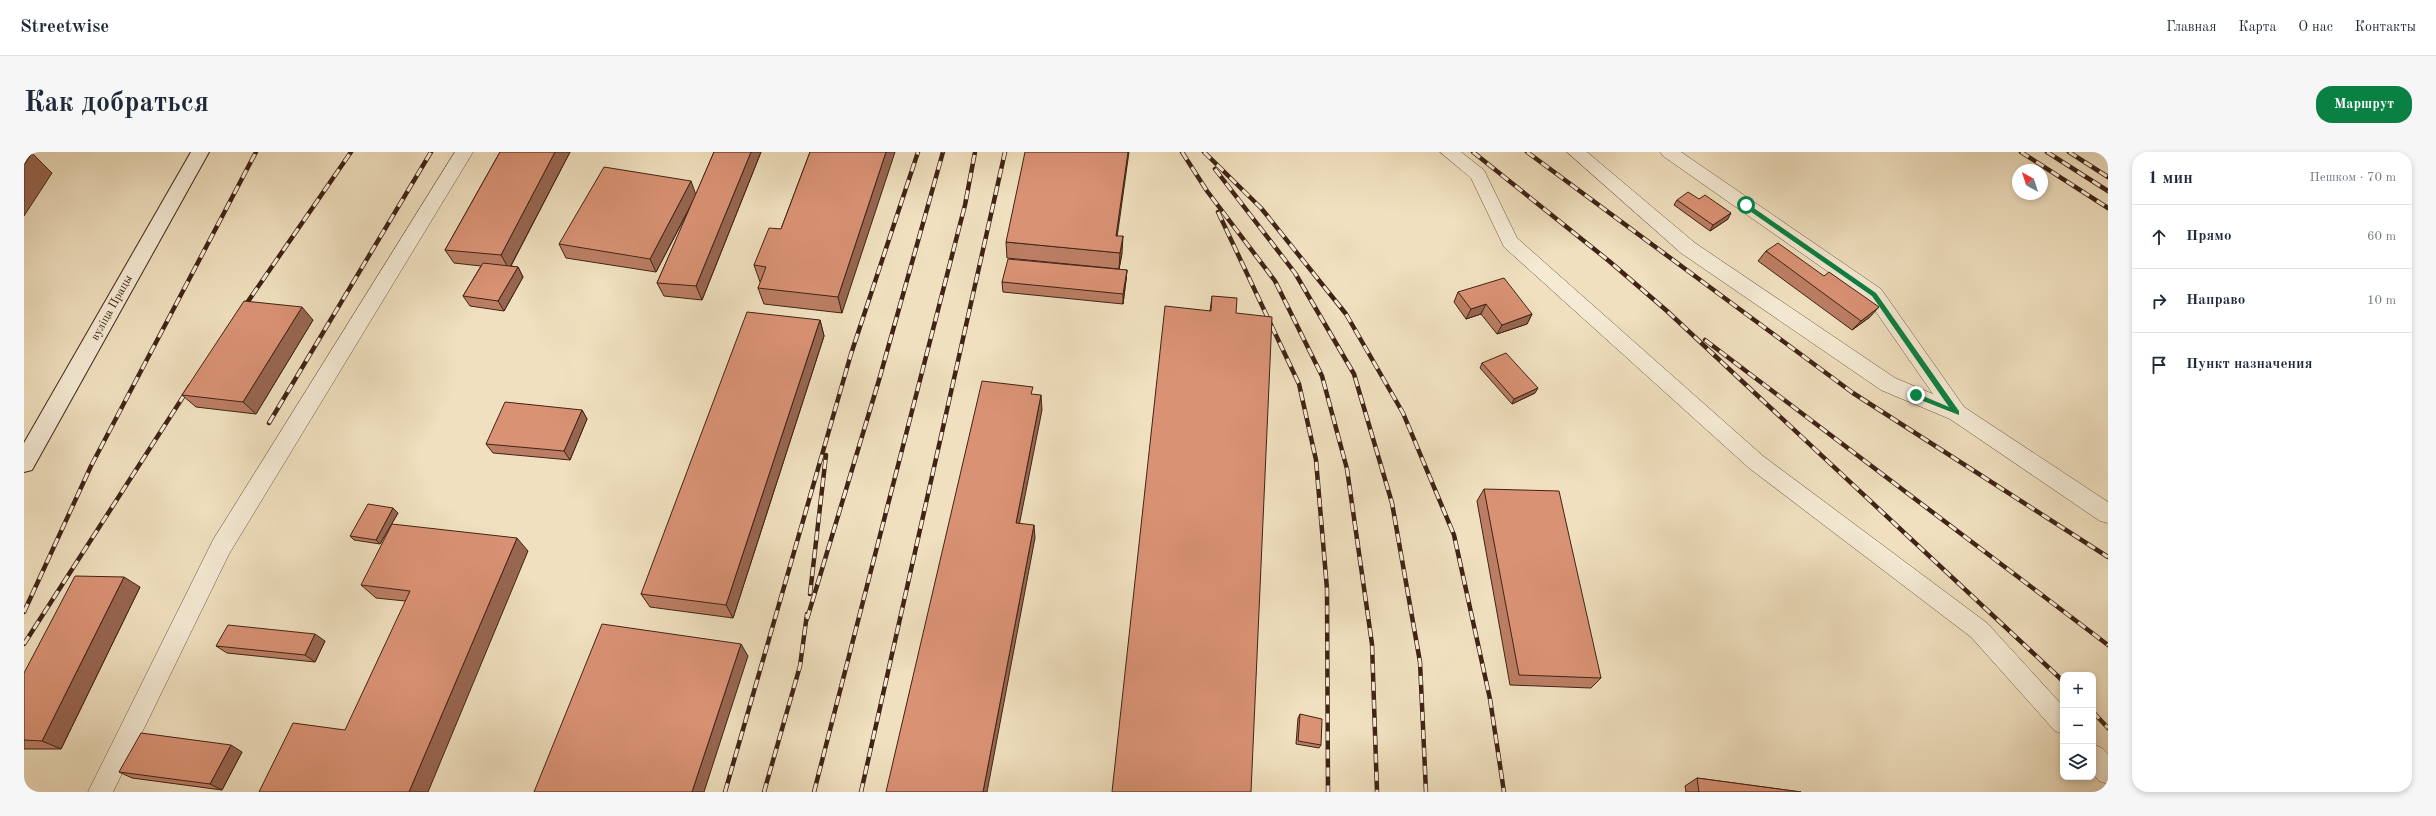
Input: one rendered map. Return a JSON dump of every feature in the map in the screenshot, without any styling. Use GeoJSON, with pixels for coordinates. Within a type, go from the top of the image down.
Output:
{"type":"FeatureCollection","features":[{"type":"Feature","properties":{"kind":"main road","name":"вуліца Працы"},"geometry":{"type":"LineString","coordinates":[[24,463],[200,152]]}},
{"type":"Feature","properties":{"kind":"lane"},"geometry":{"type":"LineString","coordinates":[[100,792],[221,547],[464,152]]}},
{"type":"Feature","properties":{"kind":"lane"},"geometry":{"type":"LineString","coordinates":[[1449,152],[1478,174],[1510,242],[1756,462],[1979,630],[2060,720]]}},
{"type":"Feature","properties":{"kind":"lane"},"geometry":{"type":"LineString","coordinates":[[1576,152],[1688,248],[1888,384],[1957,413],[2108,514]]}},
{"type":"Feature","properties":{"kind":"lane"},"geometry":{"type":"LineString","coordinates":[[1669,152],[1874,294],[1957,413]]}},
{"type":"Feature","properties":{"kind":"lane"},"geometry":{"type":"LineString","coordinates":[[2096,759],[2108,772]]}},
{"type":"Feature","properties":{"kind":"building"},"geometry":{"type":"Polygon","coordinates":[[[500,152],[555,152],[501,255],[445,250],[500,152]]]}},
{"type":"Feature","properties":{"kind":"building"},"geometry":{"type":"Polygon","coordinates":[[[714,152],[751,152],[696,286],[657,283],[714,152]]]}},
{"type":"Feature","properties":{"kind":"building"},"geometry":{"type":"Polygon","coordinates":[[[810,152],[886,152],[838,297],[758,288],[766,267],[754,265],[769,228],[781,229],[810,152]]]}},
{"type":"Feature","properties":{"kind":"building"},"geometry":{"type":"Polygon","coordinates":[[[1025,152],[1128,152],[1116,236],[1123,236],[1120,253],[1006,242],[1025,152]]]}},
{"type":"Feature","properties":{"kind":"building"},"geometry":{"type":"Polygon","coordinates":[[[24,153],[32,153],[24,165],[24,153]]]}},
{"type":"Feature","properties":{"kind":"building"},"geometry":{"type":"Polygon","coordinates":[[[604,167],[691,181],[650,259],[559,244],[604,167]]]}},
{"type":"Feature","properties":{"kind":"building"},"geometry":{"type":"Polygon","coordinates":[[[1688,192],[1699,199],[1705,195],[1731,213],[1713,225],[1677,200],[1688,192]]]}},
{"type":"Feature","properties":{"kind":"building"},"geometry":{"type":"Polygon","coordinates":[[[1778,243],[1824,276],[1829,272],[1879,307],[1861,321],[1766,251],[1778,243]]]}},
{"type":"Feature","properties":{"kind":"building"},"geometry":{"type":"Polygon","coordinates":[[[1008,259],[1127,270],[1123,294],[1002,282],[1008,259]]]}},
{"type":"Feature","properties":{"kind":"building"},"geometry":{"type":"Polygon","coordinates":[[[483,263],[518,267],[498,301],[463,296],[483,263]]]}},
{"type":"Feature","properties":{"kind":"building"},"geometry":{"type":"Polygon","coordinates":[[[1504,278],[1532,314],[1502,325],[1486,304],[1471,309],[1458,292],[1504,278]]]}},
{"type":"Feature","properties":{"kind":"building"},"geometry":{"type":"Polygon","coordinates":[[[1212,296],[1237,298],[1236,313],[1272,317],[1251,792],[1112,792],[1165,306],[1211,311],[1212,296]]]}},
{"type":"Feature","properties":{"kind":"building"},"geometry":{"type":"Polygon","coordinates":[[[244,301],[302,307],[243,402],[182,395],[244,301]]]}},
{"type":"Feature","properties":{"kind":"building"},"geometry":{"type":"Polygon","coordinates":[[[747,312],[820,320],[726,605],[641,594],[747,312]]]}},
{"type":"Feature","properties":{"kind":"building"},"geometry":{"type":"Polygon","coordinates":[[[1506,353],[1538,388],[1514,399],[1482,363],[1506,353]]]}},
{"type":"Feature","properties":{"kind":"building"},"geometry":{"type":"Polygon","coordinates":[[[982,381],[1033,387],[1031,394],[1041,395],[1016,523],[1034,525],[983,792],[886,792],[982,381]]]}},
{"type":"Feature","properties":{"kind":"building"},"geometry":{"type":"Polygon","coordinates":[[[505,402],[582,410],[564,451],[486,444],[505,402]]]}},
{"type":"Feature","properties":{"kind":"building"},"geometry":{"type":"Polygon","coordinates":[[[1484,489],[1559,491],[1601,678],[1519,675],[1484,489]]]}},
{"type":"Feature","properties":{"kind":"building"},"geometry":{"type":"Polygon","coordinates":[[[368,504],[393,508],[376,540],[350,536],[368,504]]]}},
{"type":"Feature","properties":{"kind":"building"},"geometry":{"type":"Polygon","coordinates":[[[392,524],[517,538],[409,792],[259,792],[293,723],[345,730],[410,591],[361,585],[392,524]]]}},
{"type":"Feature","properties":{"kind":"building"},"geometry":{"type":"Polygon","coordinates":[[[75,576],[124,577],[42,741],[24,740],[24,673],[75,576]]]}},
{"type":"Feature","properties":{"kind":"building"},"geometry":{"type":"Polygon","coordinates":[[[602,624],[741,644],[692,792],[534,792],[602,624]]]}},
{"type":"Feature","properties":{"kind":"building"},"geometry":{"type":"Polygon","coordinates":[[[228,625],[315,634],[305,655],[216,646],[228,625]]]}},
{"type":"Feature","properties":{"kind":"building"},"geometry":{"type":"Polygon","coordinates":[[[1300,714],[1322,719],[1321,745],[1298,741],[1300,714]]]}},
{"type":"Feature","properties":{"kind":"building"},"geometry":{"type":"Polygon","coordinates":[[[141,733],[231,745],[210,784],[119,772],[141,733]]]}},
{"type":"Feature","properties":{"kind":"building"},"geometry":{"type":"Polygon","coordinates":[[[1697,778],[1801,792],[1699,792],[1697,778]]]}},
{"type":"Feature","properties":{"kind":"railway"},"geometry":{"type":"LineString","coordinates":[[24,612],[91,466],[256,152]]}},
{"type":"Feature","properties":{"kind":"railway"},"geometry":{"type":"LineString","coordinates":[[242,310],[351,152]]}},
{"type":"Feature","properties":{"kind":"railway"},"geometry":{"type":"LineString","coordinates":[[269,423],[431,152]]}},
{"type":"Feature","properties":{"kind":"railway"},"geometry":{"type":"LineString","coordinates":[[725,792],[851,354],[918,152]]}},
{"type":"Feature","properties":{"kind":"railway"},"geometry":{"type":"LineString","coordinates":[[807,619],[879,380],[943,152]]}},
{"type":"Feature","properties":{"kind":"railway"},"geometry":{"type":"LineString","coordinates":[[814,792],[965,205],[975,152]]}},
{"type":"Feature","properties":{"kind":"railway"},"geometry":{"type":"LineString","coordinates":[[861,792],[1005,152]]}},
{"type":"Feature","properties":{"kind":"railway"},"geometry":{"type":"LineString","coordinates":[[1182,152],[1207,191],[1275,281],[1322,376],[1347,469],[1372,644],[1377,792]]}},
{"type":"Feature","properties":{"kind":"railway"},"geometry":{"type":"LineString","coordinates":[[1204,152],[1261,208],[1346,314],[1403,413],[1454,535],[1490,699],[1504,792]]}},
{"type":"Feature","properties":{"kind":"railway"},"geometry":{"type":"LineString","coordinates":[[1473,152],[1609,261],[1667,311],[2060,678]]}},
{"type":"Feature","properties":{"kind":"railway"},"geometry":{"type":"LineString","coordinates":[[1527,152],[1853,393],[2108,557]]}},
{"type":"Feature","properties":{"kind":"railway"},"geometry":{"type":"LineString","coordinates":[[2021,152],[2108,208]]}},
{"type":"Feature","properties":{"kind":"railway"},"geometry":{"type":"LineString","coordinates":[[2047,152],[2108,191]]}},
{"type":"Feature","properties":{"kind":"railway"},"geometry":{"type":"LineString","coordinates":[[2069,152],[2108,177]]}},
{"type":"Feature","properties":{"kind":"railway"},"geometry":{"type":"LineString","coordinates":[[1215,169],[1295,273],[1354,374],[1392,503],[1420,662],[1426,792]]}},
{"type":"Feature","properties":{"kind":"railway"},"geometry":{"type":"LineString","coordinates":[[1218,212],[1299,384],[1316,460],[1327,589],[1328,792]]}},
{"type":"Feature","properties":{"kind":"railway"},"geometry":{"type":"LineString","coordinates":[[1705,340],[2108,645]]}},
{"type":"Feature","properties":{"kind":"railway"},"geometry":{"type":"LineString","coordinates":[[24,644],[190,386]]}},
{"type":"Feature","properties":{"kind":"railway"},"geometry":{"type":"LineString","coordinates":[[810,594],[826,455]]}},
{"type":"Feature","properties":{"kind":"railway"},"geometry":{"type":"LineString","coordinates":[[764,792],[800,666],[807,614]]}},
{"type":"Feature","properties":{"kind":"railway"},"geometry":{"type":"LineString","coordinates":[[2096,715],[2108,728]]}},
{"type":"Feature","properties":{"kind":"route"},"geometry":{"type":"LineString","coordinates":[[1746,205],[1874,294],[1957,413],[1916,395]]}}]}
